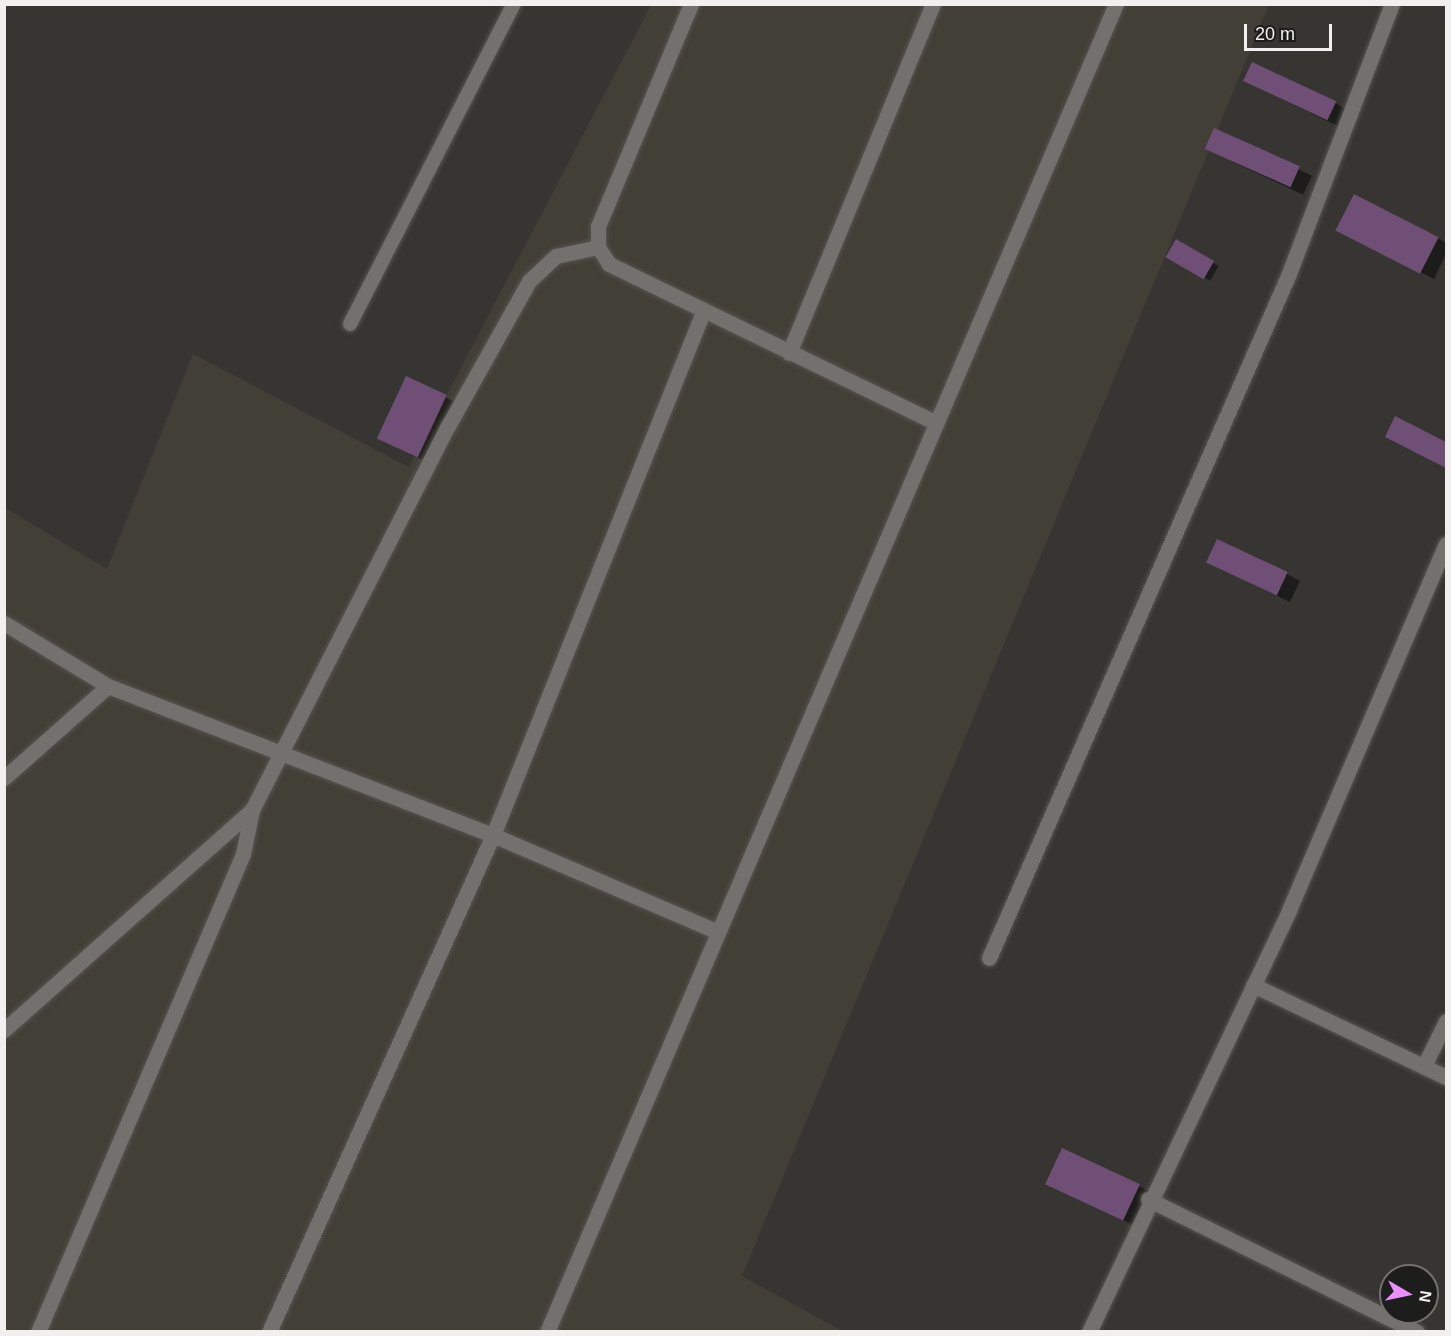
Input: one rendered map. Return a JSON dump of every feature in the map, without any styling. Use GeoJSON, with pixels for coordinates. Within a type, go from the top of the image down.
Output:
{"type":"FeatureCollection","features":[{"type":"Feature","properties":{"kind":"street"},"geometry":{"type":"LineString","coordinates":[[691,4],[598,226],[598,247],[609,264],[703,312],[936,423]]}},
{"type":"Feature","properties":{"kind":"street"},"geometry":{"type":"LineString","coordinates":[[789,352],[933,4]]}},
{"type":"Feature","properties":{"kind":"street"},"geometry":{"type":"LineString","coordinates":[[552,1330],[718,932],[1116,4]]}},
{"type":"Feature","properties":{"kind":"street"},"geometry":{"type":"LineString","coordinates":[[989,958],[1284,287],[1392,4]]}},
{"type":"Feature","properties":{"kind":"street"},"geometry":{"type":"LineString","coordinates":[[4,1029],[252,810],[285,754],[447,426],[529,281],[556,256],[598,247]]}},
{"type":"Feature","properties":{"kind":"street"},"geometry":{"type":"LineString","coordinates":[[269,1332],[493,835],[703,312]]}},
{"type":"Feature","properties":{"kind":"street"},"geometry":{"type":"LineString","coordinates":[[1089,1332],[1148,1199],[1253,985],[1446,544]]}},
{"type":"Feature","properties":{"kind":"street"},"geometry":{"type":"LineString","coordinates":[[4,623],[108,686],[493,835],[718,932]]}},
{"type":"Feature","properties":{"kind":"street"},"geometry":{"type":"LineString","coordinates":[[4,777],[108,686]]}},
{"type":"Feature","properties":{"kind":"street"},"geometry":{"type":"LineString","coordinates":[[38,1332],[243,854],[252,810]]}},
{"type":"Feature","properties":{"kind":"street"},"geometry":{"type":"LineString","coordinates":[[1253,985],[1446,1077]]}},
{"type":"Feature","properties":{"kind":"street"},"geometry":{"type":"LineString","coordinates":[[1424,1066],[1446,1022]]}},
{"type":"Feature","properties":{"kind":"street"},"geometry":{"type":"LineString","coordinates":[[1148,1199],[1417,1332]]}},
{"type":"Feature","properties":{"kind":"lane"},"geometry":{"type":"LineString","coordinates":[[350,324],[514,4]]}},
{"type":"Feature","properties":{"kind":"shaded area"},"geometry":{"type":"Polygon","coordinates":[[[651,5],[1269,5],[742,1276],[842,1331],[5,1331],[4,507],[107,569],[193,354],[409,467],[651,5]]]}},
{"type":"Feature","properties":{"kind":"building"},"geometry":{"type":"Polygon","coordinates":[[[1252,62],[1336,101],[1327,120],[1243,81],[1252,62]]]}},
{"type":"Feature","properties":{"kind":"building"},"geometry":{"type":"Polygon","coordinates":[[[1214,128],[1300,166],[1291,187],[1205,149],[1214,128]]]}},
{"type":"Feature","properties":{"kind":"building"},"geometry":{"type":"Polygon","coordinates":[[[1354,194],[1439,237],[1420,274],[1335,231],[1354,194]]]}},
{"type":"Feature","properties":{"kind":"building"},"geometry":{"type":"Polygon","coordinates":[[[1176,239],[1214,261],[1204,279],[1166,257],[1176,239]]]}},
{"type":"Feature","properties":{"kind":"building"},"geometry":{"type":"Polygon","coordinates":[[[406,376],[447,395],[418,458],[377,439],[406,376]]]}},
{"type":"Feature","properties":{"kind":"building"},"geometry":{"type":"Polygon","coordinates":[[[1395,416],[1446,442],[1446,468],[1385,437],[1395,416]]]}},
{"type":"Feature","properties":{"kind":"building"},"geometry":{"type":"Polygon","coordinates":[[[1217,539],[1288,572],[1277,596],[1206,563],[1217,539]]]}},
{"type":"Feature","properties":{"kind":"building"},"geometry":{"type":"Polygon","coordinates":[[[1062,1148],[1140,1184],[1123,1221],[1045,1184],[1062,1148]]]}}]}
